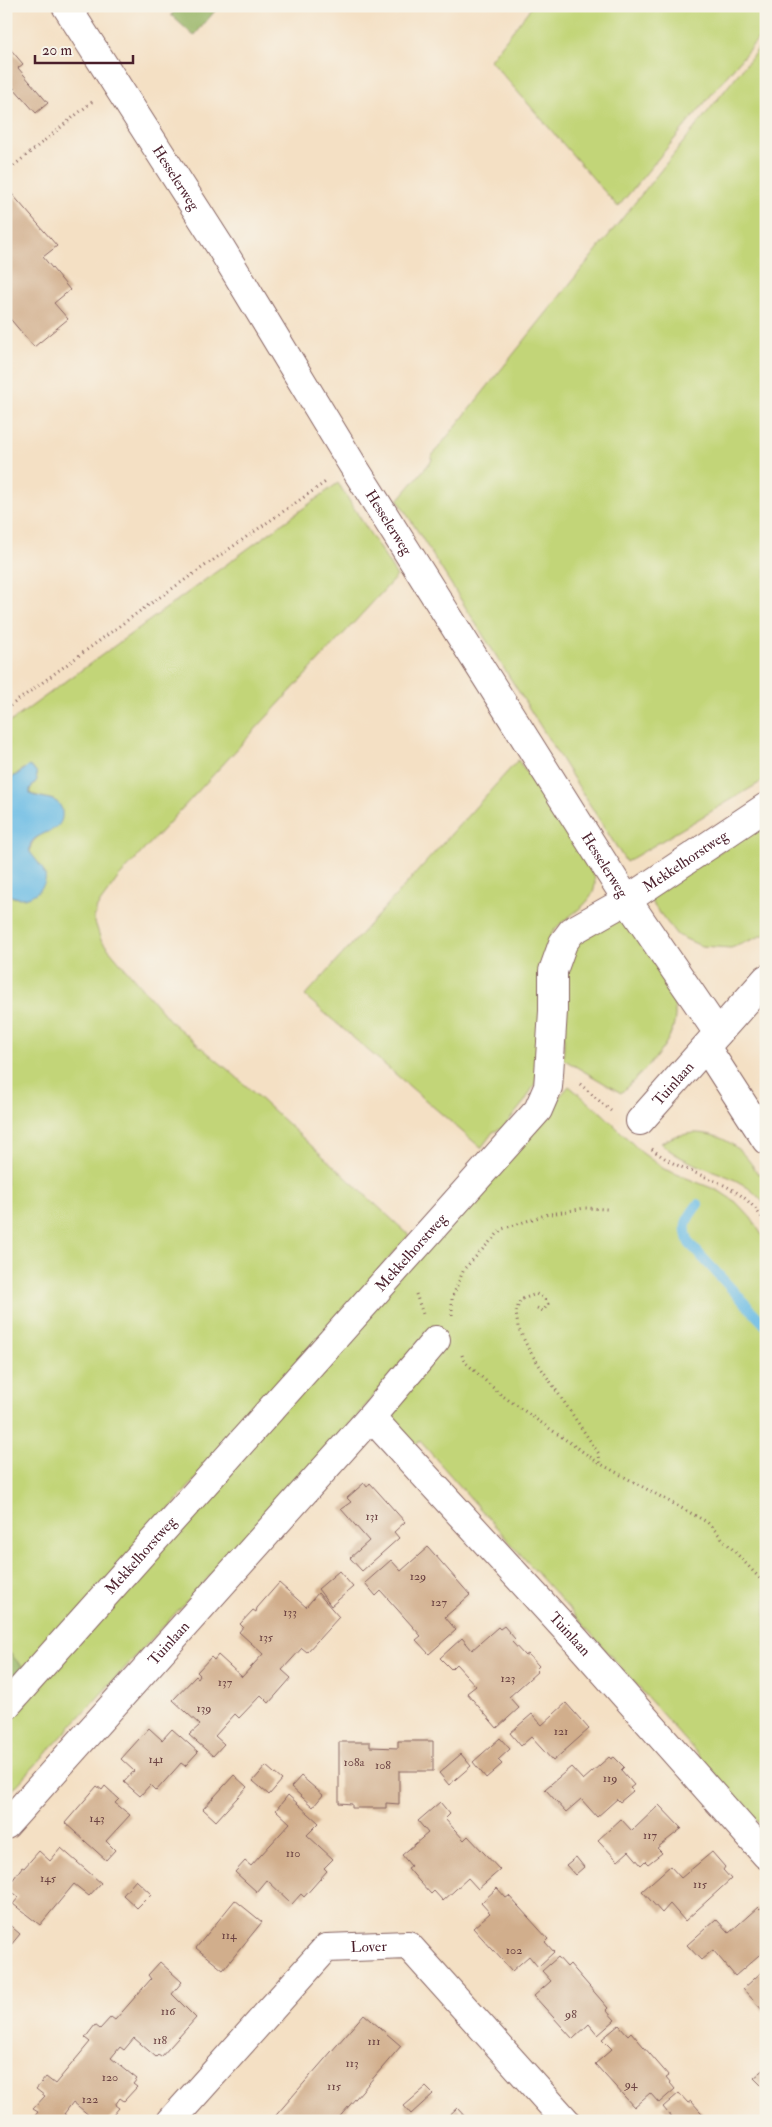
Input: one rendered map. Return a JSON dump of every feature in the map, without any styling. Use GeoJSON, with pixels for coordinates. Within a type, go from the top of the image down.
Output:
{"type":"FeatureCollection","features":[{"type":"Feature","properties":{"kind":"street","name":"Hesselerweg"},"geometry":{"type":"LineString","coordinates":[[66,6],[221,248],[352,464],[627,900],[712,1040],[766,1140]]}},
{"type":"Feature","properties":{"kind":"street","name":"Mekkelhorstweg"},"geometry":{"type":"LineString","coordinates":[[6,1706],[538,1110],[548,1088],[550,1074],[553,1011],[552,977],[557,956],[572,931],[627,900],[766,808]]}},
{"type":"Feature","properties":{"kind":"street","name":"Tuinlaan"},"geometry":{"type":"LineString","coordinates":[[640,1121],[766,979]]}},
{"type":"Feature","properties":{"kind":"street","name":"Tuinlaan"},"geometry":{"type":"LineString","coordinates":[[6,1825],[371,1417],[434,1343]]}},
{"type":"Feature","properties":{"kind":"street","name":"Tuinlaan"},"geometry":{"type":"LineString","coordinates":[[371,1417],[573,1637],[766,1855]]}},
{"type":"Feature","properties":{"kind":"street","name":"Lover"},"geometry":{"type":"LineString","coordinates":[[171,2121],[326,1948],[408,1945],[566,2121]]}},
{"type":"Feature","properties":{"kind":"path"},"geometry":{"type":"LineString","coordinates":[[6,172],[115,83]]}},
{"type":"Feature","properties":{"kind":"path"},"geometry":{"type":"LineString","coordinates":[[6,709],[140,611],[352,464]]}},
{"type":"Feature","properties":{"kind":"path"},"geometry":{"type":"LineString","coordinates":[[452,1316],[452,1298],[464,1269],[502,1229],[545,1215],[585,1208],[607,1209]]}},
{"type":"Feature","properties":{"kind":"path"},"geometry":{"type":"LineString","coordinates":[[404,1261],[434,1343]]}},
{"type":"Feature","properties":{"kind":"path"},"geometry":{"type":"LineString","coordinates":[[537,1308],[543,1311],[548,1304],[544,1298],[536,1294],[520,1300],[516,1312],[518,1327],[529,1350],[599,1454],[600,1464]]}},
{"type":"Feature","properties":{"kind":"path"},"geometry":{"type":"LineString","coordinates":[[461,1352],[464,1361],[500,1394],[600,1464],[707,1522],[766,1585]]}},
{"type":"Feature","properties":{"kind":"green space"},"geometry":{"type":"Polygon","coordinates":[[[178,6],[219,6],[194,36],[171,15],[178,6]]]}},
{"type":"Feature","properties":{"kind":"green space"},"geometry":{"type":"Polygon","coordinates":[[[532,6],[766,6],[766,29],[618,207],[490,60],[532,6]]]}},
{"type":"Feature","properties":{"kind":"green space"},"geometry":{"type":"Polygon","coordinates":[[[766,39],[766,779],[626,862],[398,500],[432,460],[431,457],[766,39]]]}},
{"type":"Feature","properties":{"kind":"green space"},"geometry":{"type":"Polygon","coordinates":[[[338,483],[397,576],[118,878],[97,907],[94,919],[101,940],[172,1023],[232,1073],[409,1235],[27,1672],[6,1650],[6,894],[16,898],[45,874],[30,852],[31,847],[35,839],[56,828],[54,800],[30,794],[30,789],[37,780],[24,768],[12,778],[6,778],[6,725],[338,483]]]}},
{"type":"Feature","properties":{"kind":"green space"},"geometry":{"type":"Polygon","coordinates":[[[518,760],[541,794],[548,798],[591,867],[595,878],[595,887],[592,895],[586,902],[554,930],[546,949],[536,1082],[525,1101],[503,1128],[493,1132],[481,1148],[305,996],[518,760]]]}},
{"type":"Feature","properties":{"kind":"green space"},"geometry":{"type":"Polygon","coordinates":[[[766,822],[766,934],[731,948],[701,946],[677,935],[648,898],[766,822]]]}},
{"type":"Feature","properties":{"kind":"green space"},"geometry":{"type":"Polygon","coordinates":[[[621,919],[642,936],[656,955],[668,979],[672,992],[675,1016],[673,1028],[658,1055],[621,1093],[563,1059],[565,994],[567,972],[572,952],[582,936],[598,925],[621,919]]]}},
{"type":"Feature","properties":{"kind":"green space"},"geometry":{"type":"Polygon","coordinates":[[[766,1037],[766,1090],[760,1064],[766,1037]]]}},
{"type":"Feature","properties":{"kind":"green space"},"geometry":{"type":"Polygon","coordinates":[[[569,1086],[604,1115],[641,1152],[664,1169],[719,1191],[736,1202],[751,1218],[766,1241],[766,1831],[420,1441],[412,1448],[384,1412],[436,1337],[433,1325],[357,1416],[6,1797],[6,1718],[569,1086]]]}},
{"type":"Feature","properties":{"kind":"green space"},"geometry":{"type":"Polygon","coordinates":[[[694,1133],[723,1139],[732,1144],[746,1157],[758,1174],[763,1171],[766,1175],[766,1206],[755,1193],[742,1184],[687,1160],[661,1143],[675,1136],[694,1133]]]}},
{"type":"Feature","properties":{"kind":"green space"},"geometry":{"type":"Polygon","coordinates":[[[6,1649],[27,1672],[6,1696],[6,1649]]]}},
{"type":"Feature","properties":{"kind":"water"},"geometry":{"type":"Polygon","coordinates":[[[29,766],[36,771],[37,780],[30,789],[30,794],[57,802],[62,809],[62,818],[58,826],[32,842],[30,852],[43,869],[45,875],[44,884],[34,894],[26,898],[20,898],[6,894],[6,778],[12,778],[29,766]]]}},
{"type":"Feature","properties":{"kind":"building"},"geometry":{"type":"Polygon","coordinates":[[[6,44],[23,64],[18,68],[48,103],[36,113],[6,79],[6,44]]]}},
{"type":"Feature","properties":{"kind":"building"},"geometry":{"type":"Polygon","coordinates":[[[6,187],[57,246],[43,257],[70,290],[54,303],[68,319],[34,347],[6,314],[6,187]]]}},
{"type":"Feature","properties":{"kind":"building"},"geometry":{"type":"Polygon","coordinates":[[[364,1483],[367,1487],[370,1483],[405,1522],[394,1532],[399,1538],[362,1571],[350,1558],[369,1541],[341,1509],[351,1502],[347,1498],[364,1483]]]}},
{"type":"Feature","properties":{"kind":"building"},"geometry":{"type":"Polygon","coordinates":[[[428,1547],[470,1595],[445,1617],[456,1630],[429,1654],[416,1640],[421,1636],[381,1591],[376,1596],[365,1583],[391,1560],[401,1571],[428,1547]]]}},
{"type":"Feature","properties":{"kind":"building"},"geometry":{"type":"Polygon","coordinates":[[[339,1571],[353,1587],[331,1606],[318,1589],[339,1571]]]}},
{"type":"Feature","properties":{"kind":"building"},"geometry":{"type":"Polygon","coordinates":[[[279,1583],[306,1607],[318,1593],[339,1617],[307,1652],[302,1648],[282,1670],[291,1678],[269,1703],[261,1695],[239,1718],[235,1714],[215,1736],[224,1744],[213,1756],[189,1735],[200,1725],[173,1700],[196,1676],[198,1678],[200,1675],[197,1672],[211,1657],[214,1660],[218,1655],[242,1677],[263,1654],[239,1632],[243,1627],[240,1624],[253,1610],[256,1612],[257,1608],[279,1583]]]}},
{"type":"Feature","properties":{"kind":"building"},"geometry":{"type":"Polygon","coordinates":[[[504,1626],[515,1639],[512,1642],[525,1656],[528,1654],[539,1666],[536,1669],[538,1671],[509,1697],[519,1708],[497,1728],[467,1693],[476,1686],[456,1664],[451,1669],[440,1658],[462,1638],[472,1650],[498,1627],[500,1629],[504,1626]]]}},
{"type":"Feature","properties":{"kind":"building"},"geometry":{"type":"Polygon","coordinates":[[[566,1703],[589,1729],[553,1761],[531,1737],[521,1746],[510,1733],[532,1714],[542,1725],[566,1703]]]}},
{"type":"Feature","properties":{"kind":"building"},"geometry":{"type":"Polygon","coordinates":[[[149,1728],[162,1740],[172,1729],[198,1752],[185,1766],[181,1763],[156,1791],[150,1785],[140,1796],[124,1782],[134,1771],[121,1759],[149,1728]]]}},
{"type":"Feature","properties":{"kind":"building"},"geometry":{"type":"Polygon","coordinates":[[[500,1738],[510,1749],[498,1760],[502,1764],[486,1778],[473,1762],[500,1738]]]}},
{"type":"Feature","properties":{"kind":"building"},"geometry":{"type":"Polygon","coordinates":[[[398,1741],[433,1741],[433,1771],[399,1771],[399,1804],[386,1803],[386,1808],[352,1808],[352,1804],[339,1803],[339,1742],[370,1742],[370,1747],[398,1748],[398,1741]]]}},
{"type":"Feature","properties":{"kind":"building"},"geometry":{"type":"Polygon","coordinates":[[[461,1754],[471,1766],[449,1785],[439,1773],[461,1754]]]}},
{"type":"Feature","properties":{"kind":"building"},"geometry":{"type":"Polygon","coordinates":[[[609,1757],[611,1759],[614,1757],[624,1767],[621,1770],[634,1785],[630,1788],[633,1791],[620,1802],[617,1799],[597,1817],[581,1799],[566,1812],[545,1789],[571,1767],[583,1780],[609,1757]]]}},
{"type":"Feature","properties":{"kind":"building"},"geometry":{"type":"Polygon","coordinates":[[[266,1766],[282,1780],[269,1795],[253,1781],[266,1766]]]}},
{"type":"Feature","properties":{"kind":"building"},"geometry":{"type":"Polygon","coordinates":[[[234,1775],[247,1787],[216,1821],[203,1809],[234,1775]]]}},
{"type":"Feature","properties":{"kind":"building"},"geometry":{"type":"Polygon","coordinates":[[[301,1776],[323,1795],[313,1807],[291,1787],[301,1776]]]}},
{"type":"Feature","properties":{"kind":"building"},"geometry":{"type":"Polygon","coordinates":[[[97,1786],[102,1790],[105,1786],[119,1799],[115,1803],[130,1815],[106,1841],[115,1850],[106,1860],[65,1823],[97,1786]]]}},
{"type":"Feature","properties":{"kind":"building"},"geometry":{"type":"Polygon","coordinates":[[[288,1795],[319,1823],[307,1835],[333,1859],[324,1868],[327,1871],[304,1897],[301,1894],[292,1904],[267,1880],[257,1892],[235,1872],[245,1861],[251,1866],[290,1823],[276,1810],[288,1795]]]}},
{"type":"Feature","properties":{"kind":"building"},"geometry":{"type":"Polygon","coordinates":[[[440,1802],[450,1814],[445,1819],[464,1840],[468,1836],[500,1870],[478,1889],[468,1878],[443,1901],[434,1891],[431,1894],[419,1881],[408,1868],[411,1866],[402,1855],[428,1833],[418,1821],[440,1802]]]}},
{"type":"Feature","properties":{"kind":"building"},"geometry":{"type":"Polygon","coordinates":[[[659,1805],[682,1829],[679,1828],[681,1829],[657,1848],[662,1853],[648,1864],[645,1861],[641,1865],[629,1851],[618,1861],[598,1840],[621,1819],[632,1831],[659,1805]]]}},
{"type":"Feature","properties":{"kind":"building"},"geometry":{"type":"Polygon","coordinates":[[[61,1848],[101,1883],[89,1896],[74,1884],[40,1925],[13,1904],[19,1897],[7,1888],[22,1867],[24,1868],[39,1851],[50,1861],[61,1848]]]}},
{"type":"Feature","properties":{"kind":"building"},"geometry":{"type":"Polygon","coordinates":[[[712,1852],[725,1867],[723,1870],[731,1879],[685,1921],[670,1904],[662,1913],[642,1891],[670,1866],[681,1878],[712,1852]]]}},
{"type":"Feature","properties":{"kind":"building"},"geometry":{"type":"Polygon","coordinates":[[[576,1857],[584,1867],[575,1875],[566,1865],[576,1857]]]}},
{"type":"Feature","properties":{"kind":"building"},"geometry":{"type":"Polygon","coordinates":[[[136,1880],[151,1894],[137,1908],[123,1895],[136,1880]]]}},
{"type":"Feature","properties":{"kind":"building"},"geometry":{"type":"Polygon","coordinates":[[[497,1888],[506,1898],[509,1896],[548,1939],[545,1942],[554,1952],[538,1967],[529,1956],[512,1971],[473,1928],[490,1913],[481,1903],[497,1888]]]}},
{"type":"Feature","properties":{"kind":"building"},"geometry":{"type":"Polygon","coordinates":[[[235,1900],[262,1922],[223,1970],[196,1948],[235,1900]]]}},
{"type":"Feature","properties":{"kind":"building"},"geometry":{"type":"Polygon","coordinates":[[[758,1907],[766,1910],[766,1949],[735,1976],[713,1950],[701,1960],[687,1945],[716,1919],[729,1933],[758,1907]]]}},
{"type":"Feature","properties":{"kind":"building"},"geometry":{"type":"Polygon","coordinates":[[[6,1922],[20,1934],[6,1951],[6,1922]]]}},
{"type":"Feature","properties":{"kind":"building"},"geometry":{"type":"Polygon","coordinates":[[[558,1957],[567,1967],[570,1964],[608,2008],[606,2010],[615,2020],[598,2035],[589,2024],[573,2039],[534,1996],[551,1981],[542,1971],[558,1957]]]}},
{"type":"Feature","properties":{"kind":"building"},"geometry":{"type":"Polygon","coordinates":[[[160,1962],[182,1982],[172,1994],[196,2018],[161,2057],[158,2055],[156,2057],[134,2038],[124,2050],[120,2047],[111,2058],[137,2079],[133,2084],[137,2087],[124,2101],[120,2098],[115,2105],[119,2108],[108,2121],[96,2121],[73,2102],[64,2114],[67,2116],[63,2121],[31,2121],[38,2112],[33,2109],[45,2096],[36,2089],[46,2077],[55,2084],[90,2042],[85,2038],[95,2025],[100,2029],[111,2017],[115,2020],[151,1979],[148,1975],[160,1962]]]}},
{"type":"Feature","properties":{"kind":"building"},"geometry":{"type":"Polygon","coordinates":[[[766,1970],[766,2014],[743,1989],[766,1970]]]}},
{"type":"Feature","properties":{"kind":"building"},"geometry":{"type":"Polygon","coordinates":[[[364,2014],[401,2046],[336,2121],[271,2121],[364,2014]]]}},
{"type":"Feature","properties":{"kind":"building"},"geometry":{"type":"Polygon","coordinates":[[[619,2025],[628,2035],[631,2032],[669,2076],[666,2078],[675,2089],[659,2103],[650,2093],[634,2107],[595,2064],[612,2049],[602,2039],[619,2025]]]}},
{"type":"Feature","properties":{"kind":"building"},"geometry":{"type":"Polygon","coordinates":[[[766,2068],[766,2090],[754,2078],[766,2068]]]}},
{"type":"Feature","properties":{"kind":"building"},"geometry":{"type":"Polygon","coordinates":[[[426,2087],[433,2094],[411,2114],[404,2106],[426,2087]]]}},
{"type":"Feature","properties":{"kind":"building"},"geometry":{"type":"Polygon","coordinates":[[[679,2093],[688,2103],[691,2101],[709,2121],[668,2121],[672,2118],[663,2107],[679,2093]]]}},
{"type":"Feature","properties":{"kind":"building"},"geometry":{"type":"Polygon","coordinates":[[[457,2108],[469,2121],[443,2121],[457,2108]]]}},
{"type":"Feature","properties":{"kind":"waterway"},"geometry":{"type":"LineString","coordinates":[[698,1204],[686,1222],[689,1243],[766,1326]]}}]}
